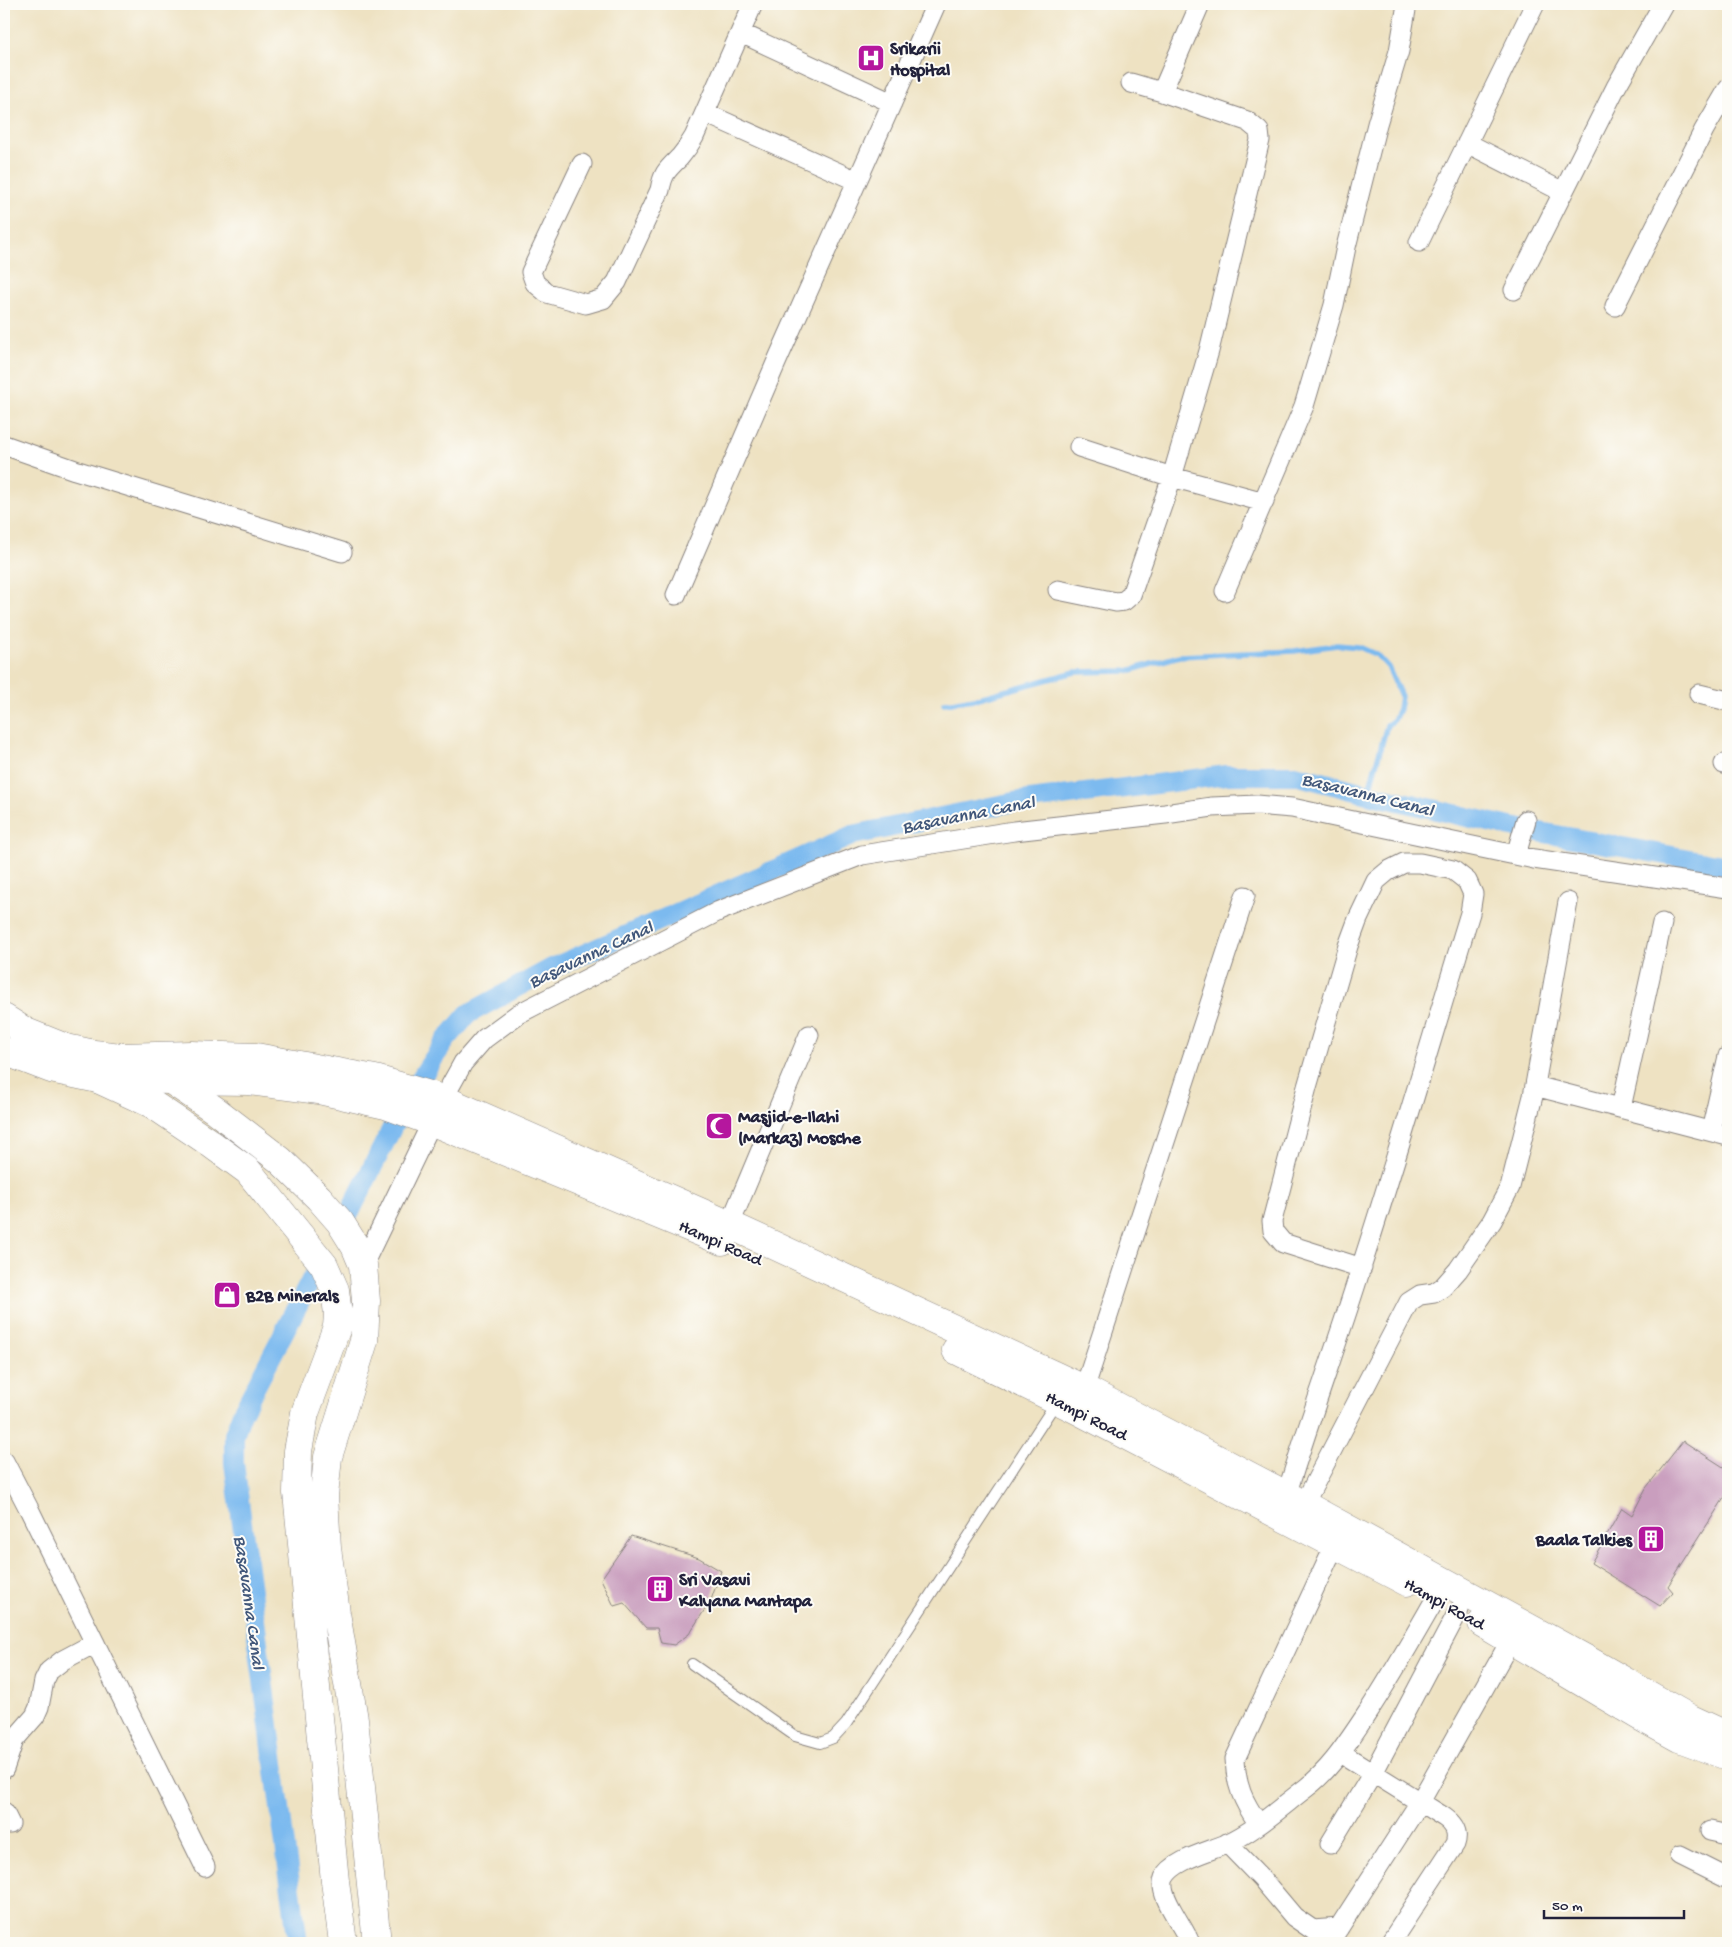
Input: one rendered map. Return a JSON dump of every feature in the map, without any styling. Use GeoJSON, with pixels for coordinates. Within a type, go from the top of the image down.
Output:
{"type":"FeatureCollection","features":[{"type":"Feature","properties":{"kind":"main road"},"geometry":{"type":"LineString","coordinates":[[4,1018],[26,1032],[66,1048],[94,1054],[121,1057],[191,1055],[256,1057],[322,1068],[391,1095]]}},
{"type":"Feature","properties":{"kind":"main road"},"geometry":{"type":"LineString","coordinates":[[4,1051],[51,1069],[98,1079],[250,1081],[319,1090],[391,1095]]}},
{"type":"Feature","properties":{"kind":"main road"},"geometry":{"type":"LineString","coordinates":[[98,1079],[152,1104],[207,1141],[248,1172],[324,1264],[336,1290],[337,1327],[305,1413],[298,1451],[297,1493],[335,1881],[343,1943]]}},
{"type":"Feature","properties":{"kind":"main road"},"geometry":{"type":"LineString","coordinates":[[172,1081],[215,1110],[280,1160],[320,1198],[340,1222],[363,1265],[366,1301],[364,1341],[328,1458],[324,1496],[327,1548],[354,1719],[377,1943]]}},
{"type":"Feature","properties":{"kind":"main road","name":"Hampi Road"},"geometry":{"type":"LineString","coordinates":[[391,1095],[432,1109],[726,1233],[983,1363],[1073,1400],[1290,1505],[1335,1544],[1459,1610],[1679,1738],[1728,1756]]}},
{"type":"Feature","properties":{"kind":"main road"},"geometry":{"type":"LineString","coordinates":[[1290,1505],[1586,1659],[1684,1715],[1717,1731],[1728,1734]]}},
{"type":"Feature","properties":{"kind":"street"},"geometry":{"type":"LineString","coordinates":[[582,164],[531,272],[535,283],[547,292],[586,304],[603,298],[617,282],[660,190],[662,177],[681,156],[694,137],[753,4]]}},
{"type":"Feature","properties":{"kind":"street"},"geometry":{"type":"LineString","coordinates":[[676,596],[776,363],[936,4]]}},
{"type":"Feature","properties":{"kind":"street"},"geometry":{"type":"LineString","coordinates":[[1162,92],[1200,4]]}},
{"type":"Feature","properties":{"kind":"street"},"geometry":{"type":"LineString","coordinates":[[1226,591],[1304,406],[1334,305],[1376,124],[1399,51],[1406,4]]}},
{"type":"Feature","properties":{"kind":"street"},"geometry":{"type":"LineString","coordinates":[[1419,242],[1535,4]]}},
{"type":"Feature","properties":{"kind":"street"},"geometry":{"type":"LineString","coordinates":[[1514,290],[1620,79],[1664,4]]}},
{"type":"Feature","properties":{"kind":"street"},"geometry":{"type":"LineString","coordinates":[[741,33],[892,103]]}},
{"type":"Feature","properties":{"kind":"street"},"geometry":{"type":"LineString","coordinates":[[1058,590],[1116,602],[1127,600],[1131,595],[1172,477],[1208,351],[1260,140],[1259,131],[1247,122],[1131,83]]}},
{"type":"Feature","properties":{"kind":"street"},"geometry":{"type":"LineString","coordinates":[[1615,306],[1704,130],[1728,89]]}},
{"type":"Feature","properties":{"kind":"street"},"geometry":{"type":"LineString","coordinates":[[705,113],[857,181]]}},
{"type":"Feature","properties":{"kind":"street"},"geometry":{"type":"LineString","coordinates":[[1467,143],[1564,192]]}},
{"type":"Feature","properties":{"kind":"street"},"geometry":{"type":"LineString","coordinates":[[4,445],[75,470],[342,552]]}},
{"type":"Feature","properties":{"kind":"street"},"geometry":{"type":"LineString","coordinates":[[1079,447],[1172,477],[1264,502]]}},
{"type":"Feature","properties":{"kind":"street"},"geometry":{"type":"LineString","coordinates":[[1699,694],[1728,701]]}},
{"type":"Feature","properties":{"kind":"street"},"geometry":{"type":"LineString","coordinates":[[363,1265],[432,1109],[463,1063],[484,1039],[518,1014],[719,911],[862,855],[1014,831],[1212,807],[1257,805],[1292,808],[1728,888]]}},
{"type":"Feature","properties":{"kind":"street"},"geometry":{"type":"LineString","coordinates":[[1518,850],[1526,820]]}},
{"type":"Feature","properties":{"kind":"street"},"geometry":{"type":"LineString","coordinates":[[1290,1505],[1470,913],[1473,894],[1467,881],[1453,870],[1420,863],[1404,864],[1388,871],[1376,881],[1358,919],[1307,1087],[1272,1220],[1272,1232],[1283,1243],[1362,1268]]}},
{"type":"Feature","properties":{"kind":"street"},"geometry":{"type":"LineString","coordinates":[[1073,1400],[1245,896]]}},
{"type":"Feature","properties":{"kind":"street"},"geometry":{"type":"LineString","coordinates":[[1290,1505],[1409,1302],[1420,1295],[1434,1293],[1443,1288],[1492,1221],[1510,1187],[1535,1086],[1568,902]]}},
{"type":"Feature","properties":{"kind":"street"},"geometry":{"type":"LineString","coordinates":[[1621,1108],[1662,922]]}},
{"type":"Feature","properties":{"kind":"street"},"geometry":{"type":"LineString","coordinates":[[726,1233],[809,1035]]}},
{"type":"Feature","properties":{"kind":"street"},"geometry":{"type":"LineString","coordinates":[[1535,1086],[1720,1133],[1728,1056]]}},
{"type":"Feature","properties":{"kind":"street"},"geometry":{"type":"LineString","coordinates":[[4,1461],[205,1867]]}},
{"type":"Feature","properties":{"kind":"street"},"geometry":{"type":"LineString","coordinates":[[1258,1823],[1243,1801],[1235,1776],[1235,1759],[1335,1544]]}},
{"type":"Feature","properties":{"kind":"street"},"geometry":{"type":"LineString","coordinates":[[1187,1941],[1164,1893],[1162,1884],[1165,1876],[1174,1866],[1227,1843],[1309,1786],[1341,1753],[1383,1689],[1436,1598]]}},
{"type":"Feature","properties":{"kind":"street"},"geometry":{"type":"LineString","coordinates":[[1330,1844],[1373,1773],[1459,1610]]}},
{"type":"Feature","properties":{"kind":"street"},"geometry":{"type":"LineString","coordinates":[[1227,1843],[1262,1878],[1294,1917],[1313,1930],[1334,1936],[1420,1802],[1511,1640]]}},
{"type":"Feature","properties":{"kind":"street"},"geometry":{"type":"LineString","coordinates":[[4,1769],[14,1740],[35,1716],[39,1707],[44,1681],[49,1671],[63,1660],[95,1643]]}},
{"type":"Feature","properties":{"kind":"street"},"geometry":{"type":"LineString","coordinates":[[1341,1753],[1452,1822],[1457,1834],[1455,1844],[1390,1943]]}},
{"type":"Feature","properties":{"kind":"street"},"geometry":{"type":"LineString","coordinates":[[1710,1831],[1728,1835]]}},
{"type":"Feature","properties":{"kind":"street"},"geometry":{"type":"LineString","coordinates":[[1680,1855],[1728,1879]]}},
{"type":"Feature","properties":{"kind":"lane"},"geometry":{"type":"LineString","coordinates":[[692,1664],[795,1736],[820,1743],[833,1738],[846,1724],[1073,1400]]}},
{"type":"Feature","properties":{"kind":"building","name":"Baala Talkies"},"geometry":{"type":"Polygon","coordinates":[[[1683,1441],[1728,1470],[1728,1492],[1668,1586],[1673,1592],[1660,1606],[1591,1563],[1622,1508],[1632,1515],[1646,1488],[1683,1441]]]}},
{"type":"Feature","properties":{"kind":"building","name":"Sri Vasavi Kalyana Mantapa"},"geometry":{"type":"Polygon","coordinates":[[[631,1536],[699,1558],[721,1571],[711,1600],[689,1634],[674,1645],[661,1643],[657,1628],[646,1628],[624,1603],[614,1606],[601,1579],[631,1536]]]}},
{"type":"Feature","properties":{"kind":"waterway"},"geometry":{"type":"LineString","coordinates":[[944,703],[975,699],[1075,672],[1128,671],[1179,656],[1294,651],[1337,645],[1359,647],[1377,655],[1388,667],[1401,696],[1399,709],[1394,720],[1387,725],[1368,794]]}},
{"type":"Feature","properties":{"kind":"waterway","name":"Basavanna Canal"},"geometry":{"type":"LineString","coordinates":[[350,1212],[398,1116],[446,1040],[468,1014],[550,969],[853,835],[1014,802],[1227,775],[1295,775],[1506,826],[1728,866]]}},
{"type":"Feature","properties":{"kind":"waterway","name":"Basavanna Canal"},"geometry":{"type":"LineString","coordinates":[[298,1943],[234,1463],[234,1435],[242,1413],[312,1278]]}},
{"type":"Feature","properties":{"kind":"place","name":"Srikarii Hospital"},"geometry":{"type":"Point","coordinates":[871,58]}},
{"type":"Feature","properties":{"kind":"place","name":"Masjid-e-Ilahi (Markaz) Mosche"},"geometry":{"type":"Point","coordinates":[719,1126]}},
{"type":"Feature","properties":{"kind":"place","name":"B2B Minerals"},"geometry":{"type":"Point","coordinates":[227,1295]}},
{"type":"Feature","properties":{"kind":"place","name":"Baala Talkies"},"geometry":{"type":"Point","coordinates":[1651,1539]}},
{"type":"Feature","properties":{"kind":"place","name":"Sri Vasavi Kalyana Mantapa"},"geometry":{"type":"Point","coordinates":[660,1589]}}]}
